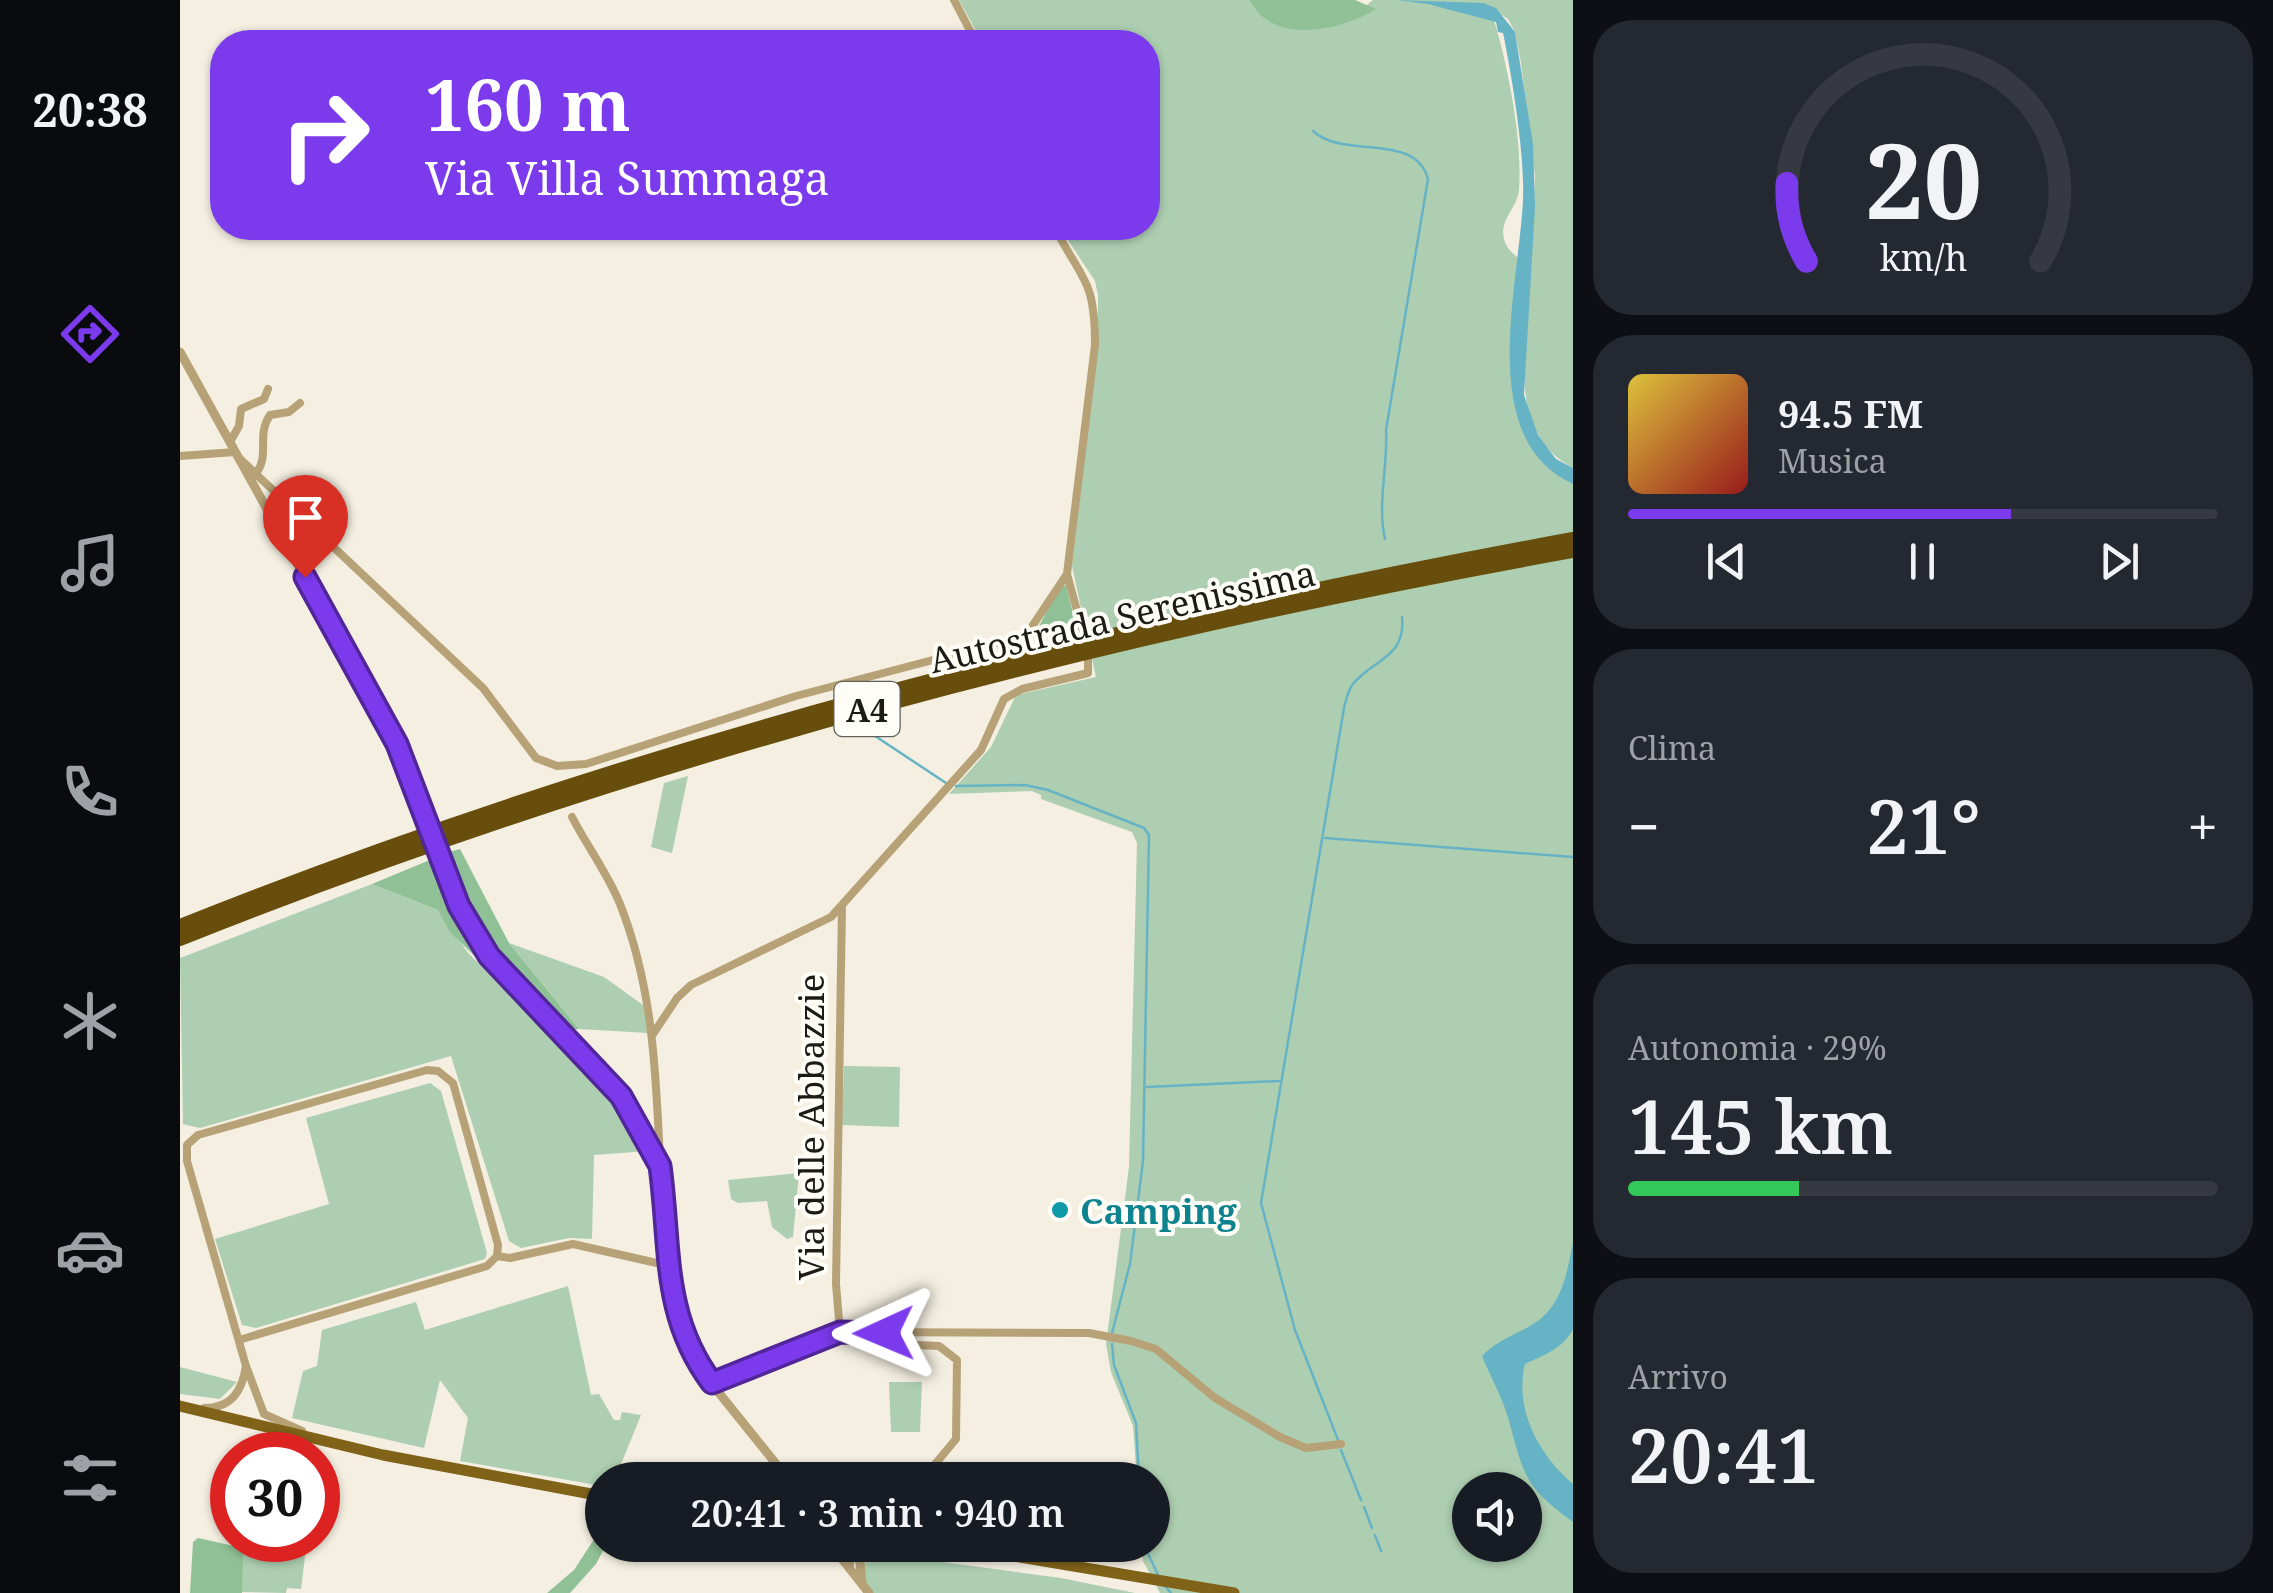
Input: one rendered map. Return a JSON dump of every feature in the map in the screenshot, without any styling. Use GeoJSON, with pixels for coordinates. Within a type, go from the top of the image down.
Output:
{"type":"FeatureCollection","features":[{"type":"Feature","properties":{"kind":"highway","name":"Autostrada Serenissima"},"geometry":{"type":"LineString","coordinates":[[180,926],[440,830],[640,764],[860,699],[1066,644],[1254,601],[1573,539]]}},
{"type":"Feature","properties":{"kind":"highway","name":"Autostrada Serenissima"},"geometry":{"type":"LineString","coordinates":[[180,939],[533,811],[869,708],[1239,617],[1573,551]]}},
{"type":"Feature","properties":{"kind":"main road"},"geometry":{"type":"LineString","coordinates":[[180,1405],[382,1456],[585,1493]]}},
{"type":"Feature","properties":{"kind":"main road"},"geometry":{"type":"LineString","coordinates":[[1039,1562],[1055,1564]]}},
{"type":"Feature","properties":{"kind":"main road"},"geometry":{"type":"LineString","coordinates":[[1044,1562],[1234,1593]]}},
{"type":"Feature","properties":{"kind":"street"},"geometry":{"type":"LineString","coordinates":[[954,0],[970,30]]}},
{"type":"Feature","properties":{"kind":"street"},"geometry":{"type":"LineString","coordinates":[[1063,240],[1087,279],[1095,306],[1067,574],[1082,629]]}},
{"type":"Feature","properties":{"kind":"street"},"geometry":{"type":"LineString","coordinates":[[180,352],[397,744],[459,906],[489,956],[621,1096],[660,1166]]}},
{"type":"Feature","properties":{"kind":"street"},"geometry":{"type":"LineString","coordinates":[[234,450],[241,409],[264,399],[268,389]]}},
{"type":"Feature","properties":{"kind":"street"},"geometry":{"type":"LineString","coordinates":[[256,472],[265,460],[262,426],[270,414],[289,412],[300,403]]}},
{"type":"Feature","properties":{"kind":"street"},"geometry":{"type":"LineString","coordinates":[[234,450],[483,688],[536,758],[557,766],[586,764],[796,696],[1020,637],[1029,632],[1067,574]]}},
{"type":"Feature","properties":{"kind":"street"},"geometry":{"type":"LineString","coordinates":[[180,456],[234,450]]}},
{"type":"Feature","properties":{"kind":"street"},"geometry":{"type":"LineString","coordinates":[[268,510],[282,495]]}},
{"type":"Feature","properties":{"kind":"street"},"geometry":{"type":"LineString","coordinates":[[653,1034],[690,985],[821,924],[981,750],[1004,698],[1088,674],[1088,659]]}},
{"type":"Feature","properties":{"kind":"street"},"geometry":{"type":"LineString","coordinates":[[572,818],[619,902],[640,968],[653,1034],[660,1166],[682,1337],[773,1462]]}},
{"type":"Feature","properties":{"kind":"street","name":"Via delle Abbazzie"},"geometry":{"type":"LineString","coordinates":[[712,1383],[840,1332],[836,1264],[842,904]]}},
{"type":"Feature","properties":{"kind":"street"},"geometry":{"type":"LineString","coordinates":[[185,1152],[198,1135],[427,1070],[438,1071],[453,1083],[498,1256],[487,1266],[238,1340]]}},
{"type":"Feature","properties":{"kind":"street"},"geometry":{"type":"LineString","coordinates":[[642,1128],[658,1125]]}},
{"type":"Feature","properties":{"kind":"street"},"geometry":{"type":"LineString","coordinates":[[180,1134],[246,1366],[256,1397],[269,1418],[382,1456]]}},
{"type":"Feature","properties":{"kind":"street"},"geometry":{"type":"LineString","coordinates":[[498,1256],[510,1258],[580,1244],[670,1266]]}},
{"type":"Feature","properties":{"kind":"street"},"geometry":{"type":"LineString","coordinates":[[840,1332],[1089,1334],[1131,1341],[1156,1350],[1215,1398],[1280,1438],[1306,1448],[1341,1444]]}},
{"type":"Feature","properties":{"kind":"street"},"geometry":{"type":"LineString","coordinates":[[888,1334],[901,1345],[940,1346],[957,1360],[956,1439],[937,1462]]}},
{"type":"Feature","properties":{"kind":"street"},"geometry":{"type":"LineString","coordinates":[[180,1405],[207,1408],[227,1403],[240,1390],[246,1366]]}},
{"type":"Feature","properties":{"kind":"street"},"geometry":{"type":"LineString","coordinates":[[844,1562],[867,1591]]}},
{"type":"Feature","properties":{"kind":"street"},"geometry":{"type":"LineString","coordinates":[[849,1568],[851,1562]]}},
{"type":"Feature","properties":{"kind":"street"},"geometry":{"type":"LineString","coordinates":[[860,1562],[867,1591]]}},
{"type":"Feature","properties":{"kind":"green space"},"geometry":{"type":"Polygon","coordinates":[[[959,0],[1292,0],[1363,8],[1373,0],[1573,0],[1573,468],[1543,442],[1534,426],[1525,390],[1527,332],[1514,341],[1521,419],[1573,479],[1573,1593],[1160,1593],[1144,1562],[1170,1562],[1170,1462],[1136,1462],[1133,1426],[1111,1372],[1106,1344],[1129,1167],[1137,843],[1132,832],[1041,799],[1032,791],[949,794],[991,747],[1016,695],[1096,677],[1072,566],[1098,345],[1095,281],[1068,240],[1160,240],[1160,30],[975,30],[959,0]],[[1490,7],[1507,72],[1520,168],[1519,189],[1504,225],[1504,239],[1511,252],[1531,267],[1535,176],[1515,32],[1508,19],[1490,7]]]}},
{"type":"Feature","properties":{"kind":"green space"},"geometry":{"type":"Polygon","coordinates":[[[1250,0],[1355,0],[1376,9],[1327,28],[1290,29],[1260,14],[1250,0]]]}},
{"type":"Feature","properties":{"kind":"green space"},"geometry":{"type":"Polygon","coordinates":[[[1066,585],[1077,629],[1033,638],[1059,587],[1066,585]]]}},
{"type":"Feature","properties":{"kind":"green space"},"geometry":{"type":"Polygon","coordinates":[[[688,776],[672,853],[651,847],[664,783],[688,776]]]}},
{"type":"Feature","properties":{"kind":"green space"},"geometry":{"type":"Polygon","coordinates":[[[460,849],[509,943],[579,1029],[571,1030],[551,1010],[482,927],[445,853],[460,849]]]}},
{"type":"Feature","properties":{"kind":"green space"},"geometry":{"type":"Polygon","coordinates":[[[437,857],[464,922],[501,982],[450,932],[438,910],[372,884],[437,857]]]}},
{"type":"Feature","properties":{"kind":"green space"},"geometry":{"type":"Polygon","coordinates":[[[372,884],[438,910],[468,953],[608,1087],[632,1119],[648,1151],[594,1155],[592,1239],[569,1238],[521,1248],[509,1241],[451,1056],[200,1128],[183,1124],[180,958],[372,884]]]}},
{"type":"Feature","properties":{"kind":"green space"},"geometry":{"type":"Polygon","coordinates":[[[509,943],[604,977],[643,1005],[648,1033],[579,1029],[509,943]]]}},
{"type":"Feature","properties":{"kind":"green space"},"geometry":{"type":"Polygon","coordinates":[[[844,1066],[900,1067],[899,1127],[842,1125],[844,1066]]]}},
{"type":"Feature","properties":{"kind":"green space"},"geometry":{"type":"Polygon","coordinates":[[[430,1083],[441,1091],[487,1253],[485,1259],[256,1328],[242,1325],[215,1239],[329,1204],[306,1118],[430,1083]]]}},
{"type":"Feature","properties":{"kind":"green space"},"geometry":{"type":"Polygon","coordinates":[[[799,1173],[793,1237],[787,1239],[772,1227],[767,1201],[738,1203],[731,1199],[728,1180],[799,1173]]]}},
{"type":"Feature","properties":{"kind":"green space"},"geometry":{"type":"Polygon","coordinates":[[[568,1286],[591,1395],[599,1394],[614,1420],[620,1420],[622,1412],[641,1415],[622,1462],[585,1462],[585,1483],[460,1461],[468,1418],[440,1380],[424,1448],[292,1418],[303,1371],[317,1366],[322,1330],[416,1302],[425,1330],[568,1286]]]}},
{"type":"Feature","properties":{"kind":"green space"},"geometry":{"type":"Polygon","coordinates":[[[180,1367],[237,1382],[220,1399],[180,1394],[180,1367]]]}},
{"type":"Feature","properties":{"kind":"green space"},"geometry":{"type":"Polygon","coordinates":[[[889,1382],[922,1382],[920,1432],[891,1432],[889,1382]]]}},
{"type":"Feature","properties":{"kind":"green space"},"geometry":{"type":"Polygon","coordinates":[[[198,1538],[210,1541],[210,1562],[243,1562],[242,1593],[190,1593],[193,1542],[198,1538]]]}},
{"type":"Feature","properties":{"kind":"green space"},"geometry":{"type":"Polygon","coordinates":[[[585,1553],[585,1562],[597,1562],[570,1593],[547,1593],[574,1570],[585,1553]]]}},
{"type":"Feature","properties":{"kind":"green space"},"geometry":{"type":"Polygon","coordinates":[[[242,1562],[304,1562],[301,1589],[287,1588],[286,1593],[239,1592],[242,1562]]]}},
{"type":"Feature","properties":{"kind":"green space"},"geometry":{"type":"Polygon","coordinates":[[[867,1562],[943,1562],[1135,1593],[873,1593],[864,1581],[862,1566],[867,1562]]]}},
{"type":"Feature","properties":{"kind":"water"},"geometry":{"type":"Polygon","coordinates":[[[1396,0],[1483,3],[1496,8],[1515,32],[1533,144],[1535,207],[1524,395],[1538,435],[1556,459],[1573,468],[1573,484],[1542,463],[1523,433],[1513,396],[1511,314],[1523,181],[1503,33],[1498,32],[1496,22],[1396,0]]]}},
{"type":"Feature","properties":{"kind":"water"},"geometry":{"type":"Polygon","coordinates":[[[1573,1243],[1573,1329],[1559,1346],[1525,1364],[1523,1398],[1540,1445],[1573,1484],[1573,1522],[1542,1496],[1542,1472],[1526,1472],[1504,1404],[1482,1356],[1541,1319],[1556,1301],[1573,1243]]]}},
{"type":"Feature","properties":{"kind":"waterway"},"geometry":{"type":"LineString","coordinates":[[1313,131],[1342,144],[1409,155],[1421,164],[1428,179],[1386,430],[1382,512],[1385,539]]}},
{"type":"Feature","properties":{"kind":"waterway"},"geometry":{"type":"LineString","coordinates":[[1338,1440],[1295,1330],[1261,1203],[1344,708],[1352,685],[1399,642],[1402,617]]}},
{"type":"Feature","properties":{"kind":"waterway"},"geometry":{"type":"LineString","coordinates":[[860,726],[946,783]]}},
{"type":"Feature","properties":{"kind":"waterway"},"geometry":{"type":"LineString","coordinates":[[956,786],[1025,785],[1048,790],[1144,828],[1149,835],[1143,1161],[1130,1264],[1112,1333]]}},
{"type":"Feature","properties":{"kind":"waterway"},"geometry":{"type":"LineString","coordinates":[[1325,838],[1573,857]]}},
{"type":"Feature","properties":{"kind":"waterway"},"geometry":{"type":"LineString","coordinates":[[1147,1087],[1279,1081]]}},
{"type":"Feature","properties":{"kind":"waterway"},"geometry":{"type":"LineString","coordinates":[[1112,1344],[1114,1365],[1136,1423],[1138,1462]]}},
{"type":"Feature","properties":{"kind":"waterway"},"geometry":{"type":"LineString","coordinates":[[1341,1450],[1361,1500]]}},
{"type":"Feature","properties":{"kind":"waterway"},"geometry":{"type":"LineString","coordinates":[[1364,1507],[1372,1528]]}},
{"type":"Feature","properties":{"kind":"waterway"},"geometry":{"type":"LineString","coordinates":[[1375,1535],[1381,1551]]}},
{"type":"Feature","properties":{"kind":"waterway"},"geometry":{"type":"LineString","coordinates":[[1152,1562],[1158,1575]]}},
{"type":"Feature","properties":{"kind":"waterway"},"geometry":{"type":"LineString","coordinates":[[1165,1586],[1171,1593]]}},
{"type":"Feature","properties":{"kind":"place","name":"Camping"},"geometry":{"type":"Point","coordinates":[1060,1210]}},
{"type":"Feature","properties":{"kind":"route"},"geometry":{"type":"LineString","coordinates":[[305,577],[397,744],[459,906],[489,956],[621,1096],[654,1150],[660,1166],[678,1322],[689,1351],[712,1383],[840,1332],[884,1333]]}}]}
